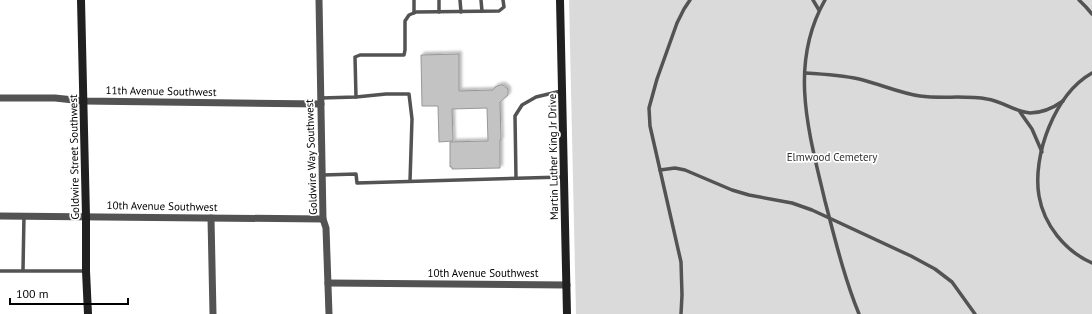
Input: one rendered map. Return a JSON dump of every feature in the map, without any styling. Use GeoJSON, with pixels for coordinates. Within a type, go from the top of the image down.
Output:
{"type":"FeatureCollection","features":[{"type":"Feature","properties":{"kind":"street","name":"Goldwire Street Southwest"},"geometry":{"type":"LineString","coordinates":[[81,0],[88,314]]}},
{"type":"Feature","properties":{"kind":"street","name":"Goldwire Way Southwest"},"geometry":{"type":"LineString","coordinates":[[319,0],[324,219],[326,228],[329,314]]}},
{"type":"Feature","properties":{"kind":"street","name":"Martin Luther King Jr Drive"},"geometry":{"type":"LineString","coordinates":[[560,0],[567,314]]}},
{"type":"Feature","properties":{"kind":"street","name":"11th Avenue Southwest"},"geometry":{"type":"LineString","coordinates":[[0,98],[55,98],[83,100],[321,101]]}},
{"type":"Feature","properties":{"kind":"street","name":"10th Avenue Southwest"},"geometry":{"type":"LineString","coordinates":[[0,216],[324,219]]}},
{"type":"Feature","properties":{"kind":"street"},"geometry":{"type":"LineString","coordinates":[[211,218],[213,314]]}},
{"type":"Feature","properties":{"kind":"street","name":"10th Avenue Southwest"},"geometry":{"type":"LineString","coordinates":[[328,283],[567,285]]}},
{"type":"Feature","properties":{"kind":"lane"},"geometry":{"type":"LineString","coordinates":[[414,0],[414,13]]}},
{"type":"Feature","properties":{"kind":"lane"},"geometry":{"type":"LineString","coordinates":[[439,0],[439,12]]}},
{"type":"Feature","properties":{"kind":"lane"},"geometry":{"type":"LineString","coordinates":[[460,0],[461,12]]}},
{"type":"Feature","properties":{"kind":"lane"},"geometry":{"type":"LineString","coordinates":[[482,0],[482,12]]}},
{"type":"Feature","properties":{"kind":"lane"},"geometry":{"type":"LineString","coordinates":[[356,97],[355,57],[360,55],[404,55],[406,50],[405,21],[409,15],[414,13],[499,11],[504,7],[503,0]]}},
{"type":"Feature","properties":{"kind":"lane"},"geometry":{"type":"LineString","coordinates":[[681,314],[681,262],[650,126],[649,108],[657,79],[677,23],[690,0]]}},
{"type":"Feature","properties":{"kind":"lane"},"geometry":{"type":"LineString","coordinates":[[813,0],[819,10]]}},
{"type":"Feature","properties":{"kind":"lane"},"geometry":{"type":"LineString","coordinates":[[825,0],[813,25],[807,48],[805,100],[808,127],[830,219],[850,292],[859,314]]}},
{"type":"Feature","properties":{"kind":"lane"},"geometry":{"type":"LineString","coordinates":[[1079,0],[1092,14]]}},
{"type":"Feature","properties":{"kind":"lane"},"geometry":{"type":"LineString","coordinates":[[805,73],[857,78],[907,93],[929,97],[985,98],[1029,113],[1047,110],[1064,101]]}},
{"type":"Feature","properties":{"kind":"lane"},"geometry":{"type":"LineString","coordinates":[[1092,73],[1076,85],[1058,110],[1049,127],[1039,167],[1038,187],[1039,197],[1051,227],[1063,242],[1077,254],[1092,263]]}},
{"type":"Feature","properties":{"kind":"lane"},"geometry":{"type":"LineString","coordinates":[[516,178],[515,116],[522,105],[536,97],[562,91]]}},
{"type":"Feature","properties":{"kind":"lane"},"geometry":{"type":"LineString","coordinates":[[321,101],[386,94],[409,94],[412,118],[410,181]]}},
{"type":"Feature","properties":{"kind":"lane"},"geometry":{"type":"LineString","coordinates":[[1020,111],[1032,129],[1042,152]]}},
{"type":"Feature","properties":{"kind":"lane"},"geometry":{"type":"LineString","coordinates":[[660,170],[675,168],[685,170],[732,190],[800,206],[911,256],[935,269],[952,282],[975,314]]}},
{"type":"Feature","properties":{"kind":"lane"},"geometry":{"type":"LineString","coordinates":[[323,175],[356,174],[357,183],[564,177]]}},
{"type":"Feature","properties":{"kind":"lane"},"geometry":{"type":"LineString","coordinates":[[23,270],[24,216]]}},
{"type":"Feature","properties":{"kind":"lane"},"geometry":{"type":"LineString","coordinates":[[0,271],[86,270]]}},
{"type":"Feature","properties":{"kind":"green space","name":"Elmwood Cemetery"},"geometry":{"type":"Polygon","coordinates":[[[569,0],[1092,0],[1092,314],[576,314],[569,0]]]}},
{"type":"Feature","properties":{"kind":"building"},"geometry":{"type":"Polygon","coordinates":[[[459,54],[459,91],[493,90],[495,87],[500,85],[503,85],[508,89],[508,95],[500,102],[500,168],[452,169],[452,167],[450,167],[450,142],[488,141],[487,108],[452,109],[453,141],[439,142],[438,106],[422,106],[421,55],[459,54]]]}}]}
